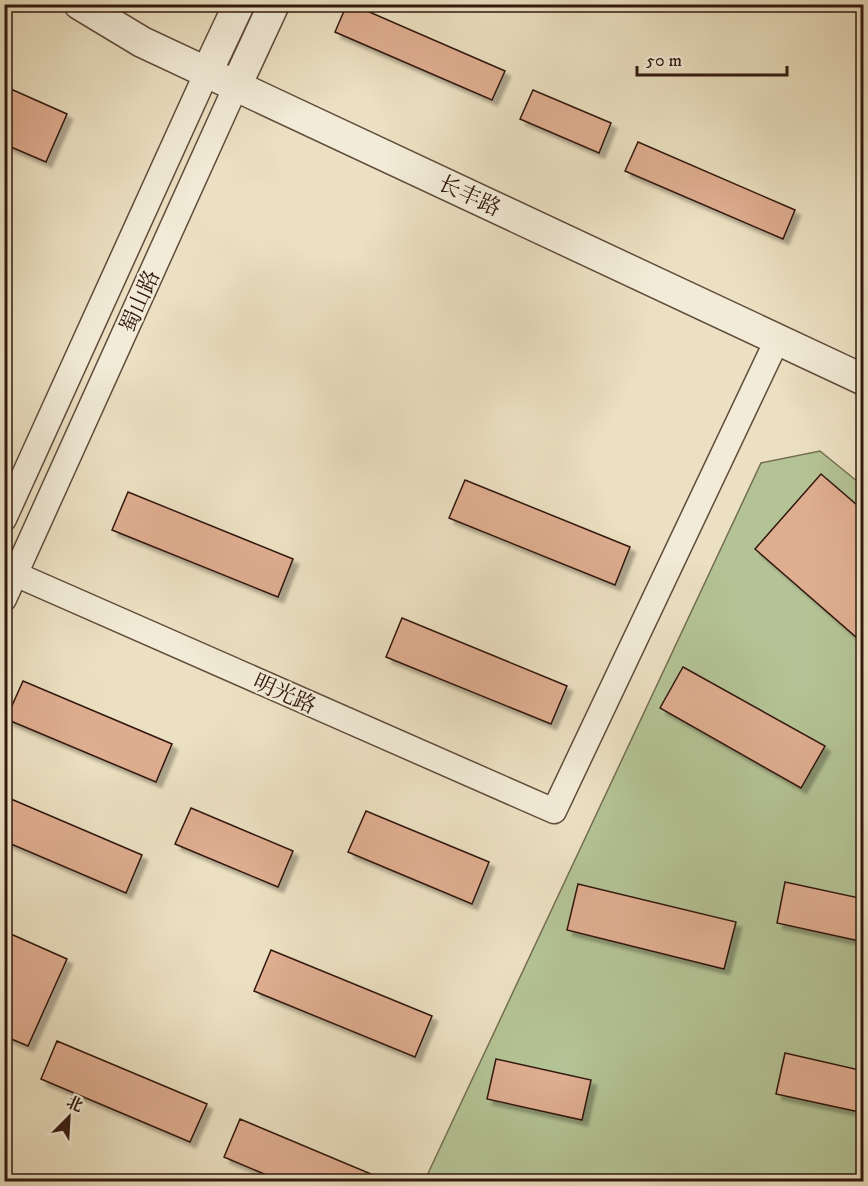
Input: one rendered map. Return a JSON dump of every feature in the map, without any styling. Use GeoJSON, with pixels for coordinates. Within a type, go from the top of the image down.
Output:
{"type":"FeatureCollection","features":[{"type":"Feature","properties":{"kind":"street","name":"长丰路"},"geometry":{"type":"LineString","coordinates":[[79,4],[142,42],[864,380]]}},
{"type":"Feature","properties":{"kind":"street","name":"蜀山路"},"geometry":{"type":"LineString","coordinates":[[4,519],[239,4]]}},
{"type":"Feature","properties":{"kind":"street","name":"蜀山路"},"geometry":{"type":"LineString","coordinates":[[4,599],[8,571],[274,4]]}},
{"type":"Feature","properties":{"kind":"street","name":"明光路"},"geometry":{"type":"LineString","coordinates":[[8,571],[554,811],[777,340]]}},
{"type":"Feature","properties":{"kind":"green space"},"geometry":{"type":"Polygon","coordinates":[[[820,451],[863,486],[863,1181],[424,1182],[761,463],[820,451]]]}},
{"type":"Feature","properties":{"kind":"building"},"geometry":{"type":"Polygon","coordinates":[[[347,4],[505,71],[492,100],[335,32],[347,4]]]}},
{"type":"Feature","properties":{"kind":"building"},"geometry":{"type":"Polygon","coordinates":[[[4,86],[67,114],[46,162],[4,144],[4,86]]]}},
{"type":"Feature","properties":{"kind":"building"},"geometry":{"type":"Polygon","coordinates":[[[533,90],[611,123],[599,153],[520,119],[533,90]]]}},
{"type":"Feature","properties":{"kind":"building"},"geometry":{"type":"Polygon","coordinates":[[[638,142],[795,210],[783,239],[625,171],[638,142]]]}},
{"type":"Feature","properties":{"kind":"building"},"geometry":{"type":"Polygon","coordinates":[[[821,474],[864,511],[864,644],[755,549],[821,474]]]}},
{"type":"Feature","properties":{"kind":"building"},"geometry":{"type":"Polygon","coordinates":[[[465,480],[630,547],[615,585],[449,518],[465,480]]]}},
{"type":"Feature","properties":{"kind":"building"},"geometry":{"type":"Polygon","coordinates":[[[128,492],[293,559],[278,597],[112,530],[128,492]]]}},
{"type":"Feature","properties":{"kind":"building"},"geometry":{"type":"Polygon","coordinates":[[[402,618],[567,686],[551,724],[386,657],[402,618]]]}},
{"type":"Feature","properties":{"kind":"building"},"geometry":{"type":"Polygon","coordinates":[[[683,667],[825,746],[801,788],[660,708],[683,667]]]}},
{"type":"Feature","properties":{"kind":"building"},"geometry":{"type":"Polygon","coordinates":[[[23,681],[172,744],[156,782],[6,719],[23,681]]]}},
{"type":"Feature","properties":{"kind":"building"},"geometry":{"type":"Polygon","coordinates":[[[4,796],[142,855],[126,893],[4,841],[4,796]]]}},
{"type":"Feature","properties":{"kind":"building"},"geometry":{"type":"Polygon","coordinates":[[[191,808],[293,851],[278,887],[175,844],[191,808]]]}},
{"type":"Feature","properties":{"kind":"building"},"geometry":{"type":"Polygon","coordinates":[[[366,811],[489,862],[472,904],[348,852],[366,811]]]}},
{"type":"Feature","properties":{"kind":"building"},"geometry":{"type":"Polygon","coordinates":[[[785,882],[864,899],[864,942],[777,923],[785,882]]]}},
{"type":"Feature","properties":{"kind":"building"},"geometry":{"type":"Polygon","coordinates":[[[578,884],[736,922],[724,969],[567,930],[578,884]]]}},
{"type":"Feature","properties":{"kind":"building"},"geometry":{"type":"Polygon","coordinates":[[[4,931],[67,959],[28,1046],[4,1036],[4,931]]]}},
{"type":"Feature","properties":{"kind":"building"},"geometry":{"type":"Polygon","coordinates":[[[271,950],[432,1016],[415,1057],[254,991],[271,950]]]}},
{"type":"Feature","properties":{"kind":"building"},"geometry":{"type":"Polygon","coordinates":[[[57,1041],[207,1104],[190,1142],[41,1079],[57,1041]]]}},
{"type":"Feature","properties":{"kind":"building"},"geometry":{"type":"Polygon","coordinates":[[[785,1053],[864,1071],[864,1113],[776,1094],[785,1053]]]}},
{"type":"Feature","properties":{"kind":"building"},"geometry":{"type":"Polygon","coordinates":[[[496,1059],[591,1080],[582,1120],[487,1099],[496,1059]]]}},
{"type":"Feature","properties":{"kind":"building"},"geometry":{"type":"Polygon","coordinates":[[[240,1119],[390,1182],[283,1182],[224,1157],[240,1119]]]}}]}
